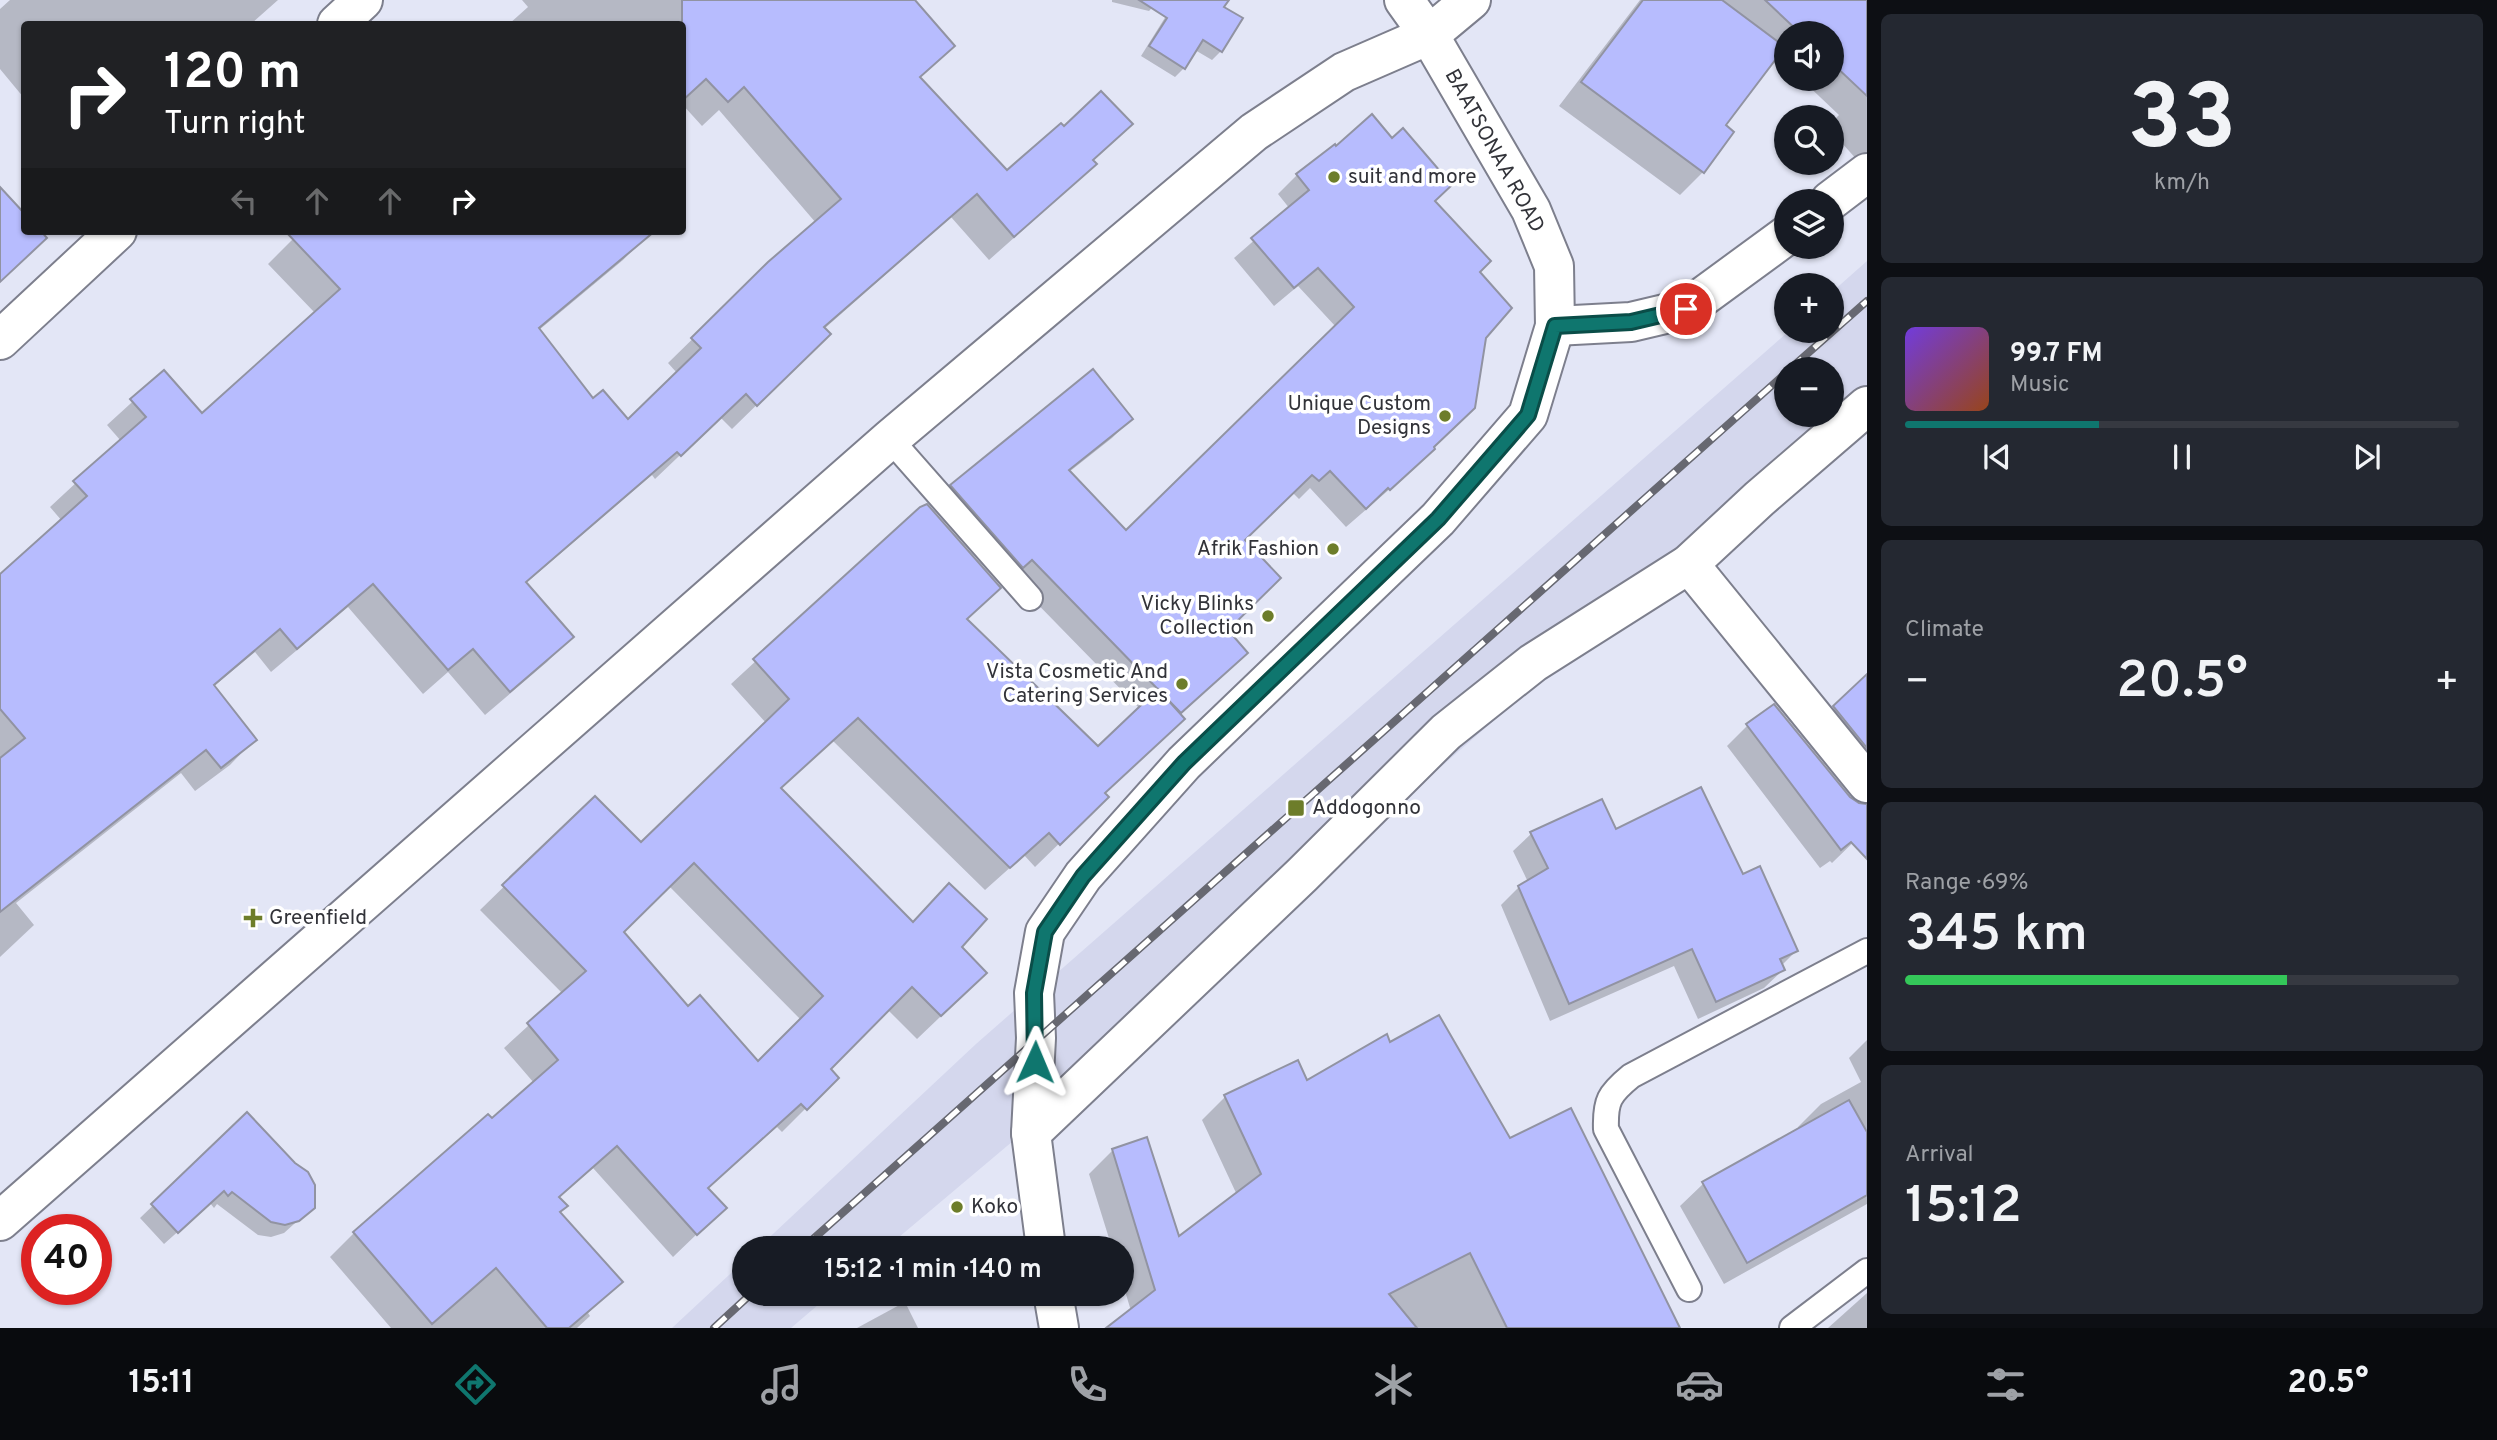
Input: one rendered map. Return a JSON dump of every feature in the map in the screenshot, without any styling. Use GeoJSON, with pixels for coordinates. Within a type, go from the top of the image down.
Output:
{"type":"FeatureCollection","features":[{"type":"Feature","properties":{"kind":"street"},"geometry":{"type":"LineString","coordinates":[[340,21],[363,0]]}},
{"type":"Feature","properties":{"kind":"street","name":"BAATSONAA ROAD"},"geometry":{"type":"LineString","coordinates":[[1044,1236],[1031,1133],[1036,1038],[1034,993],[1045,932],[1083,876],[1184,763],[1438,519],[1528,415],[1555,326],[1554,266],[1531,210],[1429,34],[1404,0]]}},
{"type":"Feature","properties":{"kind":"street"},"geometry":{"type":"LineString","coordinates":[[0,1221],[890,439],[1254,132],[1344,72],[1429,34],[1471,0]]}},
{"type":"Feature","properties":{"kind":"street"},"geometry":{"type":"LineString","coordinates":[[1844,190],[1867,173]]}},
{"type":"Feature","properties":{"kind":"street"},"geometry":{"type":"LineString","coordinates":[[0,340],[113,235]]}},
{"type":"Feature","properties":{"kind":"street"},"geometry":{"type":"LineString","coordinates":[[1555,326],[1631,322],[1686,309],[1774,245]]}},
{"type":"Feature","properties":{"kind":"street"},"geometry":{"type":"LineString","coordinates":[[1031,1133],[1302,875],[1446,732],[1533,663],[1689,564],[1759,499],[1867,406]]}},
{"type":"Feature","properties":{"kind":"street"},"geometry":{"type":"LineString","coordinates":[[1689,564],[1867,783]]}},
{"type":"Feature","properties":{"kind":"street"},"geometry":{"type":"LineString","coordinates":[[1055,1306],[1059,1328]]}},
{"type":"Feature","properties":{"kind":"lane"},"geometry":{"type":"LineString","coordinates":[[890,439],[1030,598]]}},
{"type":"Feature","properties":{"kind":"lane"},"geometry":{"type":"LineString","coordinates":[[1689,1289],[1606,1129],[1605,1108],[1616,1089],[1631,1076],[1867,951]]}},
{"type":"Feature","properties":{"kind":"lane"},"geometry":{"type":"LineString","coordinates":[[1792,1328],[1867,1271]]}},
{"type":"Feature","properties":{"kind":"shaded area"},"geometry":{"type":"Polygon","coordinates":[[[1867,261],[1867,391],[1844,412],[1844,357],[1774,357],[1774,427],[1827,427],[1738,507],[1013,1141],[900,1236],[771,1236],[976,1044],[1775,343],[1844,343],[1844,281],[1867,261]]]}},
{"type":"Feature","properties":{"kind":"shaded area"},"geometry":{"type":"Polygon","coordinates":[[[732,1272],[732,1306],[817,1306],[791,1328],[672,1328],[732,1272]]]}},
{"type":"Feature","properties":{"kind":"building"},"geometry":{"type":"Polygon","coordinates":[[[682,0],[915,0],[955,46],[920,77],[1007,170],[1061,123],[1064,126],[1101,91],[1133,124],[1093,160],[1097,164],[1014,237],[977,194],[824,327],[831,334],[757,406],[746,394],[681,456],[677,452],[526,582],[574,637],[510,692],[473,649],[448,670],[373,584],[297,649],[280,629],[214,685],[257,740],[221,768],[206,750],[0,912],[0,758],[25,738],[0,709],[0,574],[87,496],[73,481],[146,417],[130,399],[164,370],[202,413],[340,289],[289,235],[650,235],[539,328],[593,398],[603,390],[628,419],[701,348],[691,338],[768,262],[841,199],[744,87],[728,102],[706,79],[686,97],[686,21],[682,21],[682,0]]]}},
{"type":"Feature","properties":{"kind":"building"},"geometry":{"type":"Polygon","coordinates":[[[1139,0],[1229,0],[1224,7],[1243,18],[1222,52],[1203,40],[1185,69],[1149,46],[1167,18],[1139,0]]]}},
{"type":"Feature","properties":{"kind":"building"},"geometry":{"type":"Polygon","coordinates":[[[1643,0],[1722,0],[1774,39],[1774,62],[1726,125],[1734,132],[1704,173],[1581,82],[1643,0]]]}},
{"type":"Feature","properties":{"kind":"building"},"geometry":{"type":"Polygon","coordinates":[[[1765,0],[1867,0],[1867,96],[1844,74],[1844,21],[1787,21],[1765,0]]]}},
{"type":"Feature","properties":{"kind":"building"},"geometry":{"type":"Polygon","coordinates":[[[1372,114],[1392,138],[1403,128],[1452,185],[1435,201],[1491,261],[1480,272],[1512,308],[1486,338],[1475,408],[1390,490],[1388,488],[1366,509],[1330,471],[1319,481],[1312,475],[1245,540],[1281,578],[1228,630],[1248,653],[1181,713],[1032,560],[1023,568],[950,485],[1093,369],[1133,419],[1069,470],[1126,530],[1354,307],[1318,268],[1294,288],[1251,238],[1309,190],[1296,174],[1335,144],[1336,146],[1372,114]]]}},
{"type":"Feature","properties":{"kind":"building"},"geometry":{"type":"Polygon","coordinates":[[[0,187],[21,210],[21,235],[44,235],[47,238],[0,282],[0,187]]]}},
{"type":"Feature","properties":{"kind":"building"},"geometry":{"type":"Polygon","coordinates":[[[927,504],[1001,588],[967,619],[1098,746],[1158,689],[1185,719],[1105,793],[1109,797],[1060,845],[1049,833],[1010,868],[858,718],[781,788],[913,922],[949,883],[987,919],[962,947],[987,973],[941,1016],[912,987],[831,1069],[839,1078],[807,1110],[801,1104],[708,1188],[727,1208],[697,1235],[617,1146],[559,1197],[568,1206],[560,1212],[623,1282],[569,1328],[547,1328],[496,1268],[432,1324],[353,1232],[488,1114],[492,1118],[558,1060],[527,1023],[586,971],[502,885],[595,796],[641,842],[789,699],[753,659],[920,507],[927,504]],[[694,863],[624,932],[688,1006],[700,995],[758,1061],[823,996],[694,863]]]}},
{"type":"Feature","properties":{"kind":"building"},"geometry":{"type":"Polygon","coordinates":[[[1867,674],[1867,748],[1833,706],[1867,674]]]}},
{"type":"Feature","properties":{"kind":"building"},"geometry":{"type":"Polygon","coordinates":[[[1774,704],[1850,797],[1859,803],[1867,804],[1867,859],[1851,842],[1841,850],[1746,724],[1774,704]]]}},
{"type":"Feature","properties":{"kind":"building"},"geometry":{"type":"Polygon","coordinates":[[[1701,787],[1743,874],[1760,866],[1798,951],[1780,959],[1785,970],[1716,1002],[1692,949],[1569,1004],[1518,886],[1548,868],[1530,832],[1602,799],[1616,829],[1701,787]]]}},
{"type":"Feature","properties":{"kind":"building"},"geometry":{"type":"Polygon","coordinates":[[[1439,1015],[1510,1138],[1571,1108],[1680,1328],[1507,1328],[1470,1253],[1389,1294],[1417,1328],[1106,1328],[1155,1290],[1112,1149],[1147,1137],[1179,1236],[1261,1174],[1224,1095],[1298,1060],[1307,1080],[1387,1034],[1390,1042],[1439,1015]]]}},
{"type":"Feature","properties":{"kind":"building"},"geometry":{"type":"Polygon","coordinates":[[[1849,1100],[1867,1132],[1867,1195],[1747,1263],[1702,1182],[1849,1100]]]}},
{"type":"Feature","properties":{"kind":"building"},"geometry":{"type":"Polygon","coordinates":[[[247,1112],[295,1163],[308,1172],[315,1185],[315,1208],[299,1221],[285,1225],[271,1222],[232,1192],[228,1196],[224,1191],[178,1233],[151,1204],[247,1112]]]}},
{"type":"Feature","properties":{"kind":"railway"},"geometry":{"type":"LineString","coordinates":[[1804,357],[1867,301]]}},
{"type":"Feature","properties":{"kind":"railway"},"geometry":{"type":"LineString","coordinates":[[816,1236],[1774,384]]}},
{"type":"Feature","properties":{"kind":"railway"},"geometry":{"type":"LineString","coordinates":[[714,1328],[738,1306]]}},
{"type":"Feature","properties":{"kind":"place","name":"suit and more"},"geometry":{"type":"Point","coordinates":[1334,177]}},
{"type":"Feature","properties":{"kind":"place","name":"Unique Custom Designs"},"geometry":{"type":"Point","coordinates":[1445,416]}},
{"type":"Feature","properties":{"kind":"place","name":"Afrik Fashion"},"geometry":{"type":"Point","coordinates":[1333,549]}},
{"type":"Feature","properties":{"kind":"place","name":"Vicky Blinks Collection"},"geometry":{"type":"Point","coordinates":[1268,616]}},
{"type":"Feature","properties":{"kind":"place","name":"Vista Cosmetic And Catering Services"},"geometry":{"type":"Point","coordinates":[1182,684]}},
{"type":"Feature","properties":{"kind":"place","name":"Addogonno"},"geometry":{"type":"Point","coordinates":[1296,808]}},
{"type":"Feature","properties":{"kind":"place","name":"Greenfield"},"geometry":{"type":"Point","coordinates":[253,918]}},
{"type":"Feature","properties":{"kind":"place","name":"Koko"},"geometry":{"type":"Point","coordinates":[957,1207]}},
{"type":"Feature","properties":{"kind":"route"},"geometry":{"type":"LineString","coordinates":[[1035,1062],[1034,993],[1045,932],[1083,876],[1184,763],[1438,519],[1510,436],[1528,415],[1555,326],[1631,322],[1686,309]]}}]}
